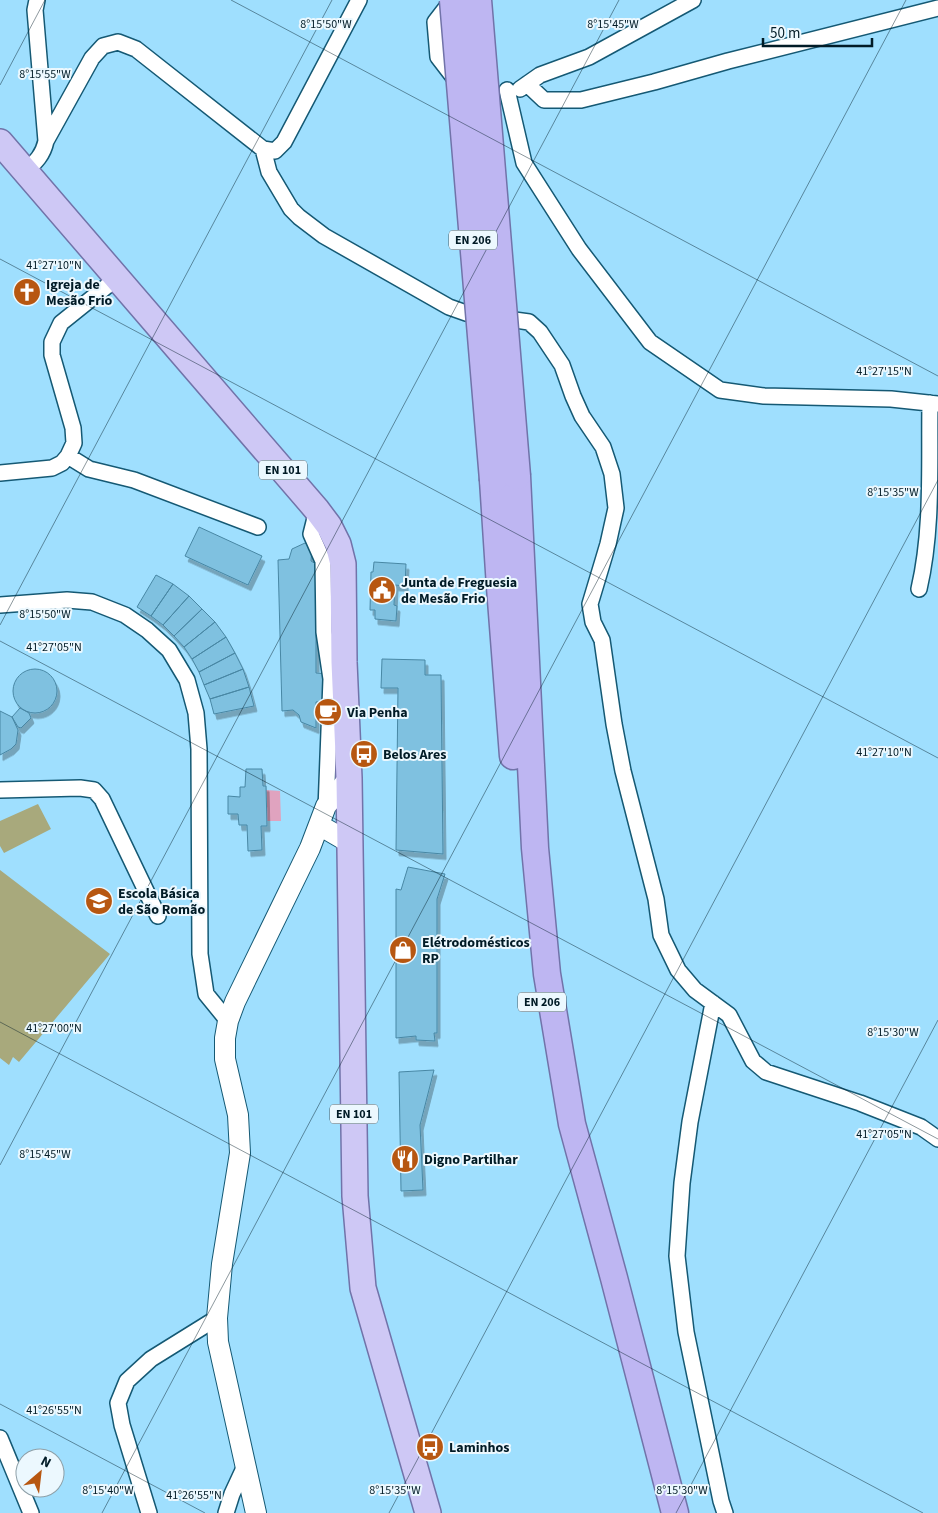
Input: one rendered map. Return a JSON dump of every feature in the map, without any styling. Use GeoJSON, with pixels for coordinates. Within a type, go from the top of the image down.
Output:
{"type":"FeatureCollection","features":[{"type":"Feature","properties":{"kind":"highway","name":"EN 206"},"geometry":{"type":"LineString","coordinates":[[452,0],[505,478],[500,588],[526,914],[568,1145],[664,1513]]}},
{"type":"Feature","properties":{"kind":"highway","name":"EN 206"},"geometry":{"type":"LineString","coordinates":[[478,0],[505,478],[547,974],[572,1124],[675,1513]]}},
{"type":"Feature","properties":{"kind":"main road","name":"EN 101"},"geometry":{"type":"LineString","coordinates":[[0,142],[317,510],[329,526],[338,544],[343,564],[344,662],[349,778],[355,1196],[363,1288],[428,1513]]}},
{"type":"Feature","properties":{"kind":"street"},"geometry":{"type":"LineString","coordinates":[[37,0],[35,10],[46,141]]}},
{"type":"Feature","properties":{"kind":"street"},"geometry":{"type":"LineString","coordinates":[[25,171],[35,163],[43,152],[46,141],[92,58],[103,46],[118,42],[136,49],[263,149],[275,151],[284,142],[359,0]]}},
{"type":"Feature","properties":{"kind":"street"},"geometry":{"type":"LineString","coordinates":[[452,0],[435,22],[438,57],[458,83],[516,91],[540,75],[589,57],[694,0]]}},
{"type":"Feature","properties":{"kind":"street"},"geometry":{"type":"LineString","coordinates":[[526,84],[544,100],[581,100],[938,8]]}},
{"type":"Feature","properties":{"kind":"street"},"geometry":{"type":"LineString","coordinates":[[507,90],[524,164],[578,249],[650,342],[720,390],[764,396],[892,399],[934,404],[924,566],[919,589]]}},
{"type":"Feature","properties":{"kind":"street"},"geometry":{"type":"LineString","coordinates":[[263,149],[269,172],[291,209],[324,236],[449,307],[466,313],[529,322],[540,332],[562,364],[582,416],[603,447],[612,474],[616,508],[608,544],[590,604],[593,622],[602,640],[623,771],[656,899],[661,935],[678,970],[695,990],[729,1015],[753,1061],[766,1072],[860,1102],[921,1127],[938,1139]]}},
{"type":"Feature","properties":{"kind":"street"},"geometry":{"type":"LineString","coordinates":[[0,473],[52,468],[62,463],[68,456],[74,443],[73,428],[52,355],[52,342],[61,323],[117,278]]}},
{"type":"Feature","properties":{"kind":"street"},"geometry":{"type":"LineString","coordinates":[[68,456],[89,469],[134,480],[258,528]]}},
{"type":"Feature","properties":{"kind":"street"},"geometry":{"type":"LineString","coordinates":[[310,848],[326,829],[331,679],[324,632],[323,561],[311,534],[317,510]]}},
{"type":"Feature","properties":{"kind":"street"},"geometry":{"type":"LineString","coordinates":[[0,605],[67,600],[92,602],[125,615],[147,630],[170,650],[187,680],[196,713],[199,749],[200,954],[206,994],[228,1021]]}},
{"type":"Feature","properties":{"kind":"street"},"geometry":{"type":"LineString","coordinates":[[256,1513],[218,1342],[217,1318],[222,1264],[240,1153],[238,1115],[225,1059],[225,1038],[228,1021],[235,1002],[310,848],[326,806],[349,778]]}},
{"type":"Feature","properties":{"kind":"street"},"geometry":{"type":"LineString","coordinates":[[0,790],[80,788],[94,790],[102,799],[158,916]]}},
{"type":"Feature","properties":{"kind":"street"},"geometry":{"type":"LineString","coordinates":[[326,829],[350,832]]}},
{"type":"Feature","properties":{"kind":"street"},"geometry":{"type":"LineString","coordinates":[[713,1004],[690,1122],[682,1183],[677,1256],[686,1332],[725,1513]]}},
{"type":"Feature","properties":{"kind":"street"},"geometry":{"type":"LineString","coordinates":[[149,1513],[122,1425],[118,1403],[127,1381],[151,1359],[217,1318]]}},
{"type":"Feature","properties":{"kind":"street"},"geometry":{"type":"LineString","coordinates":[[0,1438],[32,1513]]}},
{"type":"Feature","properties":{"kind":"street"},"geometry":{"type":"LineString","coordinates":[[226,1513],[232,1494],[245,1466]]}},
{"type":"Feature","properties":{"kind":"green space"},"geometry":{"type":"Polygon","coordinates":[[[38,804],[51,829],[4,853],[0,846],[0,821],[38,804]]]}},
{"type":"Feature","properties":{"kind":"green space"},"geometry":{"type":"Polygon","coordinates":[[[0,870],[110,954],[19,1062],[13,1057],[9,1065],[0,1058],[0,870]]]}},
{"type":"Feature","properties":{"kind":"shaded area"},"geometry":{"type":"Polygon","coordinates":[[[266,790],[280,791],[281,821],[267,821],[266,790]]]}},
{"type":"Feature","properties":{"kind":"building"},"geometry":{"type":"Polygon","coordinates":[[[199,527],[262,556],[248,585],[185,556],[199,527]]]}},
{"type":"Feature","properties":{"kind":"building"},"geometry":{"type":"Polygon","coordinates":[[[305,543],[312,547],[311,561],[316,564],[316,673],[329,674],[323,701],[316,702],[316,728],[301,722],[299,715],[293,710],[282,711],[278,560],[289,559],[292,549],[305,543]]]}},
{"type":"Feature","properties":{"kind":"building","name":"Junta de Freguesia de Mesão Frio"},"geometry":{"type":"Polygon","coordinates":[[[374,562],[406,564],[405,586],[395,585],[394,605],[397,606],[396,621],[375,619],[375,610],[370,610],[371,572],[373,572],[374,562]]]}},
{"type":"Feature","properties":{"kind":"building"},"geometry":{"type":"Polygon","coordinates":[[[156,575],[173,584],[151,616],[137,607],[156,575]]]}},
{"type":"Feature","properties":{"kind":"building"},"geometry":{"type":"Polygon","coordinates":[[[173,584],[189,596],[163,625],[151,616],[173,584]]]}},
{"type":"Feature","properties":{"kind":"building"},"geometry":{"type":"Polygon","coordinates":[[[189,596],[202,609],[174,636],[163,625],[189,596]]]}},
{"type":"Feature","properties":{"kind":"building"},"geometry":{"type":"Polygon","coordinates":[[[202,609],[215,622],[184,647],[174,636],[202,609]]]}},
{"type":"Feature","properties":{"kind":"building"},"geometry":{"type":"Polygon","coordinates":[[[215,622],[226,637],[192,659],[184,647],[215,622]]]}},
{"type":"Feature","properties":{"kind":"building"},"geometry":{"type":"Polygon","coordinates":[[[226,637],[235,653],[199,672],[192,659],[226,637]]]}},
{"type":"Feature","properties":{"kind":"building"},"geometry":{"type":"Polygon","coordinates":[[[235,653],[243,669],[204,685],[199,672],[235,653]]]}},
{"type":"Feature","properties":{"kind":"building"},"geometry":{"type":"Polygon","coordinates":[[[382,659],[425,660],[425,675],[441,675],[443,854],[396,850],[398,688],[381,688],[382,659]]]}},
{"type":"Feature","properties":{"kind":"building"},"geometry":{"type":"Polygon","coordinates":[[[39,669],[51,675],[56,682],[56,700],[51,707],[44,712],[31,713],[23,710],[16,703],[13,687],[16,679],[23,672],[39,669]]]}},
{"type":"Feature","properties":{"kind":"building"},"geometry":{"type":"Polygon","coordinates":[[[243,669],[249,687],[210,699],[204,685],[243,669]]]}},
{"type":"Feature","properties":{"kind":"building"},"geometry":{"type":"Polygon","coordinates":[[[249,687],[254,706],[214,714],[210,699],[249,687]]]}},
{"type":"Feature","properties":{"kind":"building"},"geometry":{"type":"Polygon","coordinates":[[[20,708],[29,713],[31,718],[21,728],[18,727],[12,717],[20,708]]]}},
{"type":"Feature","properties":{"kind":"building"},"geometry":{"type":"Polygon","coordinates":[[[0,711],[12,717],[18,730],[16,744],[0,755],[0,711]]]}},
{"type":"Feature","properties":{"kind":"building"},"geometry":{"type":"Polygon","coordinates":[[[246,769],[262,769],[263,786],[266,786],[267,826],[261,826],[262,850],[248,851],[247,825],[239,825],[238,814],[228,814],[228,796],[240,797],[240,787],[245,787],[246,769]]]}},
{"type":"Feature","properties":{"kind":"building"},"geometry":{"type":"Polygon","coordinates":[[[408,867],[445,874],[437,899],[437,1033],[434,1033],[435,1041],[416,1040],[416,1036],[396,1038],[396,889],[401,890],[408,867]]]}},
{"type":"Feature","properties":{"kind":"building"},"geometry":{"type":"Polygon","coordinates":[[[434,1070],[420,1125],[423,1190],[401,1191],[399,1072],[434,1070]]]}},
{"type":"Feature","properties":{"kind":"place","name":"Igreja de Mesão Frio"},"geometry":{"type":"Point","coordinates":[27,292]}},
{"type":"Feature","properties":{"kind":"place","name":"Junta de Freguesia de Mesão Frio"},"geometry":{"type":"Point","coordinates":[382,590]}},
{"type":"Feature","properties":{"kind":"place","name":"Via Penha"},"geometry":{"type":"Point","coordinates":[328,712]}},
{"type":"Feature","properties":{"kind":"place","name":"Belos Ares"},"geometry":{"type":"Point","coordinates":[364,754]}},
{"type":"Feature","properties":{"kind":"place","name":"Escola Básica de São Romão"},"geometry":{"type":"Point","coordinates":[99,901]}},
{"type":"Feature","properties":{"kind":"place","name":"Elétrodomésticos RP"},"geometry":{"type":"Point","coordinates":[403,950]}},
{"type":"Feature","properties":{"kind":"place","name":"Digno Partilhar"},"geometry":{"type":"Point","coordinates":[405,1159]}},
{"type":"Feature","properties":{"kind":"place","name":"Laminhos"},"geometry":{"type":"Point","coordinates":[430,1447]}}]}
